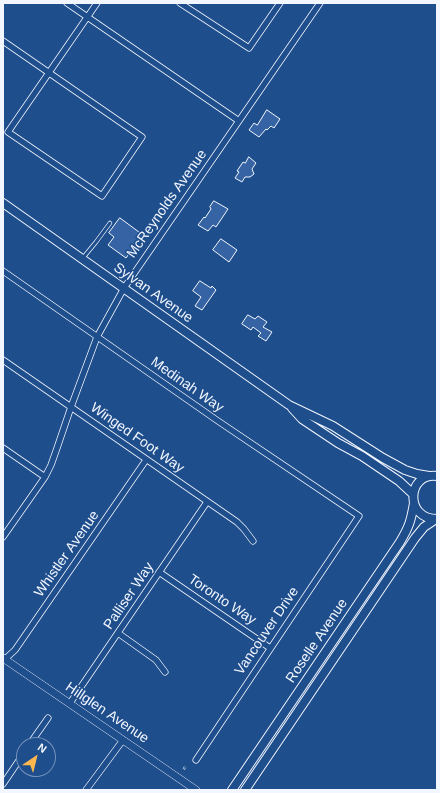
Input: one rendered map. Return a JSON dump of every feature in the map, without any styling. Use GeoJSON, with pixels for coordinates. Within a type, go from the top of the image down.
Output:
{"type":"FeatureCollection","features":[{"type":"Feature","properties":{"kind":"main road","name":"Sylvan Avenue"},"geometry":{"type":"LineString","coordinates":[[3,203],[289,405],[333,426],[383,458],[405,470],[417,474],[434,476]]}},
{"type":"Feature","properties":{"kind":"main road","name":"Sylvan Avenue"},"geometry":{"type":"LineString","coordinates":[[289,405],[302,419],[399,481],[413,499],[416,509],[427,518],[437,519]]}},
{"type":"Feature","properties":{"kind":"main road"},"geometry":{"type":"LineString","coordinates":[[413,499],[417,484],[421,480],[434,476]]}},
{"type":"Feature","properties":{"kind":"main road","name":"Roselle Avenue"},"geometry":{"type":"LineString","coordinates":[[232,790],[406,533],[411,520],[413,499]]}},
{"type":"Feature","properties":{"kind":"main road","name":"Roselle Avenue"},"geometry":{"type":"LineString","coordinates":[[245,790],[415,538],[424,527],[437,519]]}},
{"type":"Feature","properties":{"kind":"street"},"geometry":{"type":"LineString","coordinates":[[67,3],[239,121]]}},
{"type":"Feature","properties":{"kind":"street"},"geometry":{"type":"LineString","coordinates":[[3,41],[49,72],[142,137],[102,196],[5,130],[49,72],[97,3]]}},
{"type":"Feature","properties":{"kind":"street"},"geometry":{"type":"LineString","coordinates":[[180,3],[249,48],[280,3]]}},
{"type":"Feature","properties":{"kind":"street","name":"McReynolds Avenue"},"geometry":{"type":"LineString","coordinates":[[3,537],[45,476],[56,451],[97,337],[124,288],[320,3]]}},
{"type":"Feature","properties":{"kind":"street","name":"Medinah Way"},"geometry":{"type":"LineString","coordinates":[[3,271],[359,516]]}},
{"type":"Feature","properties":{"kind":"street","name":"Winged Foot Way"},"geometry":{"type":"LineString","coordinates":[[3,360],[237,522],[253,541]]}},
{"type":"Feature","properties":{"kind":"street"},"geometry":{"type":"LineString","coordinates":[[3,448],[45,476]]}},
{"type":"Feature","properties":{"kind":"street","name":"Whistler Avenue"},"geometry":{"type":"LineString","coordinates":[[3,659],[15,650],[146,460]]}},
{"type":"Feature","properties":{"kind":"street","name":"Palliser Way"},"geometry":{"type":"LineString","coordinates":[[70,704],[207,502]]}},
{"type":"Feature","properties":{"kind":"street","name":"Vancouver Drive"},"geometry":{"type":"LineString","coordinates":[[196,760],[359,516]]}},
{"type":"Feature","properties":{"kind":"street","name":"Toronto Way"},"geometry":{"type":"LineString","coordinates":[[159,572],[270,648]]}},
{"type":"Feature","properties":{"kind":"street"},"geometry":{"type":"LineString","coordinates":[[118,633],[156,660],[166,672]]}},
{"type":"Feature","properties":{"kind":"street","name":"Hillglen Avenue"},"geometry":{"type":"LineString","coordinates":[[3,659],[196,790]]}},
{"type":"Feature","properties":{"kind":"street"},"geometry":{"type":"LineString","coordinates":[[35,737],[48,718]]}},
{"type":"Feature","properties":{"kind":"street"},"geometry":{"type":"LineString","coordinates":[[86,790],[123,740]]}},
{"type":"Feature","properties":{"kind":"street"},"geometry":{"type":"LineString","coordinates":[[3,784],[16,765]]}},
{"type":"Feature","properties":{"kind":"lane"},"geometry":{"type":"LineString","coordinates":[[82,259],[110,223]]}},
{"type":"Feature","properties":{"kind":"building"},"geometry":{"type":"Polygon","coordinates":[[[267,110],[280,119],[274,128],[271,126],[267,130],[266,129],[259,137],[249,130],[254,123],[257,125],[267,110]]]}},
{"type":"Feature","properties":{"kind":"building"},"geometry":{"type":"Polygon","coordinates":[[[249,157],[256,163],[252,169],[254,174],[250,177],[245,177],[242,182],[235,178],[239,172],[237,171],[243,162],[245,163],[249,157]]]}},
{"type":"Feature","properties":{"kind":"building"},"geometry":{"type":"Polygon","coordinates":[[[214,201],[228,209],[216,227],[213,225],[208,231],[198,225],[211,209],[210,207],[214,201]]]}},
{"type":"Feature","properties":{"kind":"building"},"geometry":{"type":"Polygon","coordinates":[[[120,218],[143,235],[126,258],[108,245],[114,237],[109,233],[120,218]]]}},
{"type":"Feature","properties":{"kind":"building"},"geometry":{"type":"Polygon","coordinates":[[[221,239],[237,250],[229,262],[213,250],[221,239]]]}},
{"type":"Feature","properties":{"kind":"building"},"geometry":{"type":"Polygon","coordinates":[[[200,281],[211,288],[212,286],[216,290],[202,310],[195,306],[201,297],[193,291],[200,281]]]}},
{"type":"Feature","properties":{"kind":"building"},"geometry":{"type":"Polygon","coordinates":[[[248,315],[255,319],[258,316],[267,322],[263,327],[272,332],[266,341],[258,336],[261,333],[253,327],[251,330],[242,324],[248,315]]]}}]}
